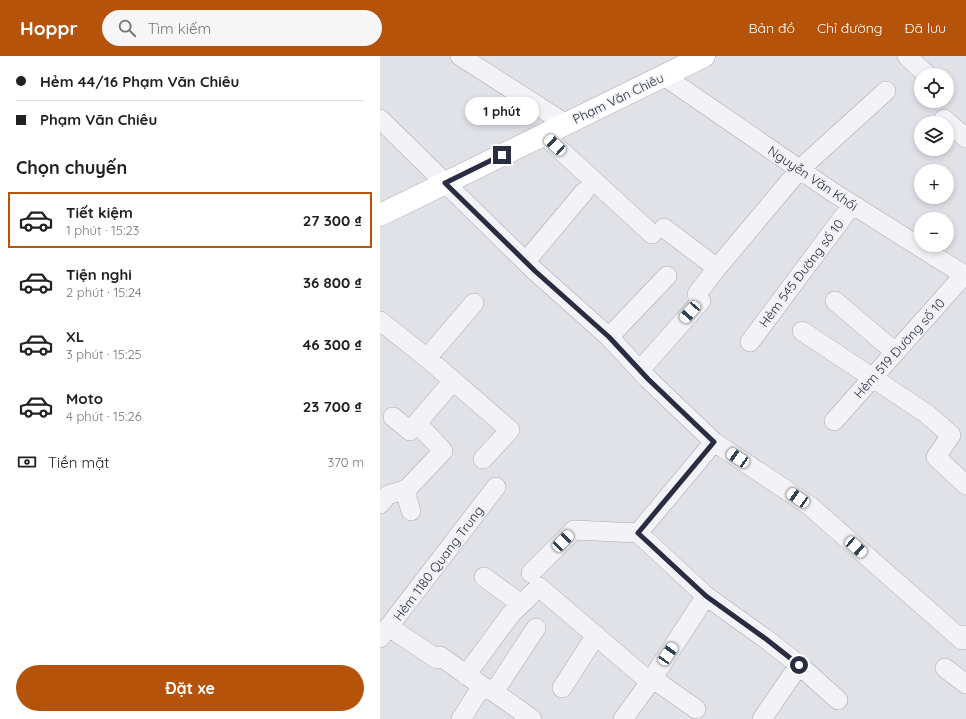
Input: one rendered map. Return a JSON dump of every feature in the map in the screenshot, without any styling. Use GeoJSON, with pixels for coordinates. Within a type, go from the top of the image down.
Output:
{"type":"FeatureCollection","features":[{"type":"Feature","properties":{"kind":"main road","name":"Phạm Văn Chiêu"},"geometry":{"type":"LineString","coordinates":[[382,211],[445,183],[704,56]]}},
{"type":"Feature","properties":{"kind":"street"},"geometry":{"type":"LineString","coordinates":[[460,56],[566,124]]}},
{"type":"Feature","properties":{"kind":"street"},"geometry":{"type":"LineString","coordinates":[[907,56],[920,68]]}},
{"type":"Feature","properties":{"kind":"street","name":"Nguyễn Văn Khối"},"geometry":{"type":"LineString","coordinates":[[664,76],[852,205],[965,275]]}},
{"type":"Feature","properties":{"kind":"street"},"geometry":{"type":"LineString","coordinates":[[640,370],[699,298],[717,268],[800,170],[886,92]]}},
{"type":"Feature","properties":{"kind":"street"},"geometry":{"type":"LineString","coordinates":[[380,119],[526,262],[609,337],[648,379],[714,442],[810,506],[964,638]]}},
{"type":"Feature","properties":{"kind":"street"},"geometry":{"type":"LineString","coordinates":[[954,128],[966,138]]}},
{"type":"Feature","properties":{"kind":"street"},"geometry":{"type":"LineString","coordinates":[[544,135],[658,231],[717,268]]}},
{"type":"Feature","properties":{"kind":"street"},"geometry":{"type":"LineString","coordinates":[[526,262],[584,192]]}},
{"type":"Feature","properties":{"kind":"street","name":"Hẻm 545 Đường số 10"},"geometry":{"type":"LineString","coordinates":[[750,342],[852,205]]}},
{"type":"Feature","properties":{"kind":"street","name":"Hẻm 519 Đường số 10"},"geometry":{"type":"LineString","coordinates":[[834,421],[965,275]]}},
{"type":"Feature","properties":{"kind":"street"},"geometry":{"type":"LineString","coordinates":[[609,337],[667,276]]}},
{"type":"Feature","properties":{"kind":"street"},"geometry":{"type":"LineString","coordinates":[[835,301],[896,352]]}},
{"type":"Feature","properties":{"kind":"street"},"geometry":{"type":"LineString","coordinates":[[427,358],[474,303]]}},
{"type":"Feature","properties":{"kind":"street"},"geometry":{"type":"LineString","coordinates":[[380,321],[427,358],[510,430],[483,459]]}},
{"type":"Feature","properties":{"kind":"street"},"geometry":{"type":"LineString","coordinates":[[802,331],[927,414],[950,435],[936,457],[966,485]]}},
{"type":"Feature","properties":{"kind":"street"},"geometry":{"type":"LineString","coordinates":[[393,418],[410,431],[453,381]]}},
{"type":"Feature","properties":{"kind":"street"},"geometry":{"type":"LineString","coordinates":[[380,504],[388,496],[407,490],[443,451],[417,423]]}},
{"type":"Feature","properties":{"kind":"street"},"geometry":{"type":"LineString","coordinates":[[638,533],[714,442]]}},
{"type":"Feature","properties":{"kind":"street","name":"Hẻm 1180 Quang Trung"},"geometry":{"type":"LineString","coordinates":[[382,635],[496,487]]}},
{"type":"Feature","properties":{"kind":"street"},"geometry":{"type":"LineString","coordinates":[[407,490],[407,498],[411,511]]}},
{"type":"Feature","properties":{"kind":"street"},"geometry":{"type":"LineString","coordinates":[[531,574],[574,530],[638,533],[706,596],[766,639],[799,665],[838,700]]}},
{"type":"Feature","properties":{"kind":"street"},"geometry":{"type":"LineString","coordinates":[[484,577],[521,604]]}},
{"type":"Feature","properties":{"kind":"street"},"geometry":{"type":"LineString","coordinates":[[466,675],[511,614],[539,587],[651,680],[696,709]]}},
{"type":"Feature","properties":{"kind":"street"},"geometry":{"type":"LineString","coordinates":[[622,719],[651,680],[706,596]]}},
{"type":"Feature","properties":{"kind":"street"},"geometry":{"type":"LineString","coordinates":[[461,719],[488,689],[536,628]]}},
{"type":"Feature","properties":{"kind":"street"},"geometry":{"type":"LineString","coordinates":[[382,635],[437,659],[440,656],[531,719]]}},
{"type":"Feature","properties":{"kind":"street"},"geometry":{"type":"LineString","coordinates":[[562,688],[596,635]]}},
{"type":"Feature","properties":{"kind":"street"},"geometry":{"type":"LineString","coordinates":[[762,719],[799,665]]}},
{"type":"Feature","properties":{"kind":"street"},"geometry":{"type":"LineString","coordinates":[[945,668],[966,684]]}},
{"type":"Feature","properties":{"kind":"route"},"geometry":{"type":"LineString","coordinates":[[502,155],[445,183],[535,271],[609,337],[648,379],[714,442],[638,533],[706,596],[766,639],[799,665]]}}]}
